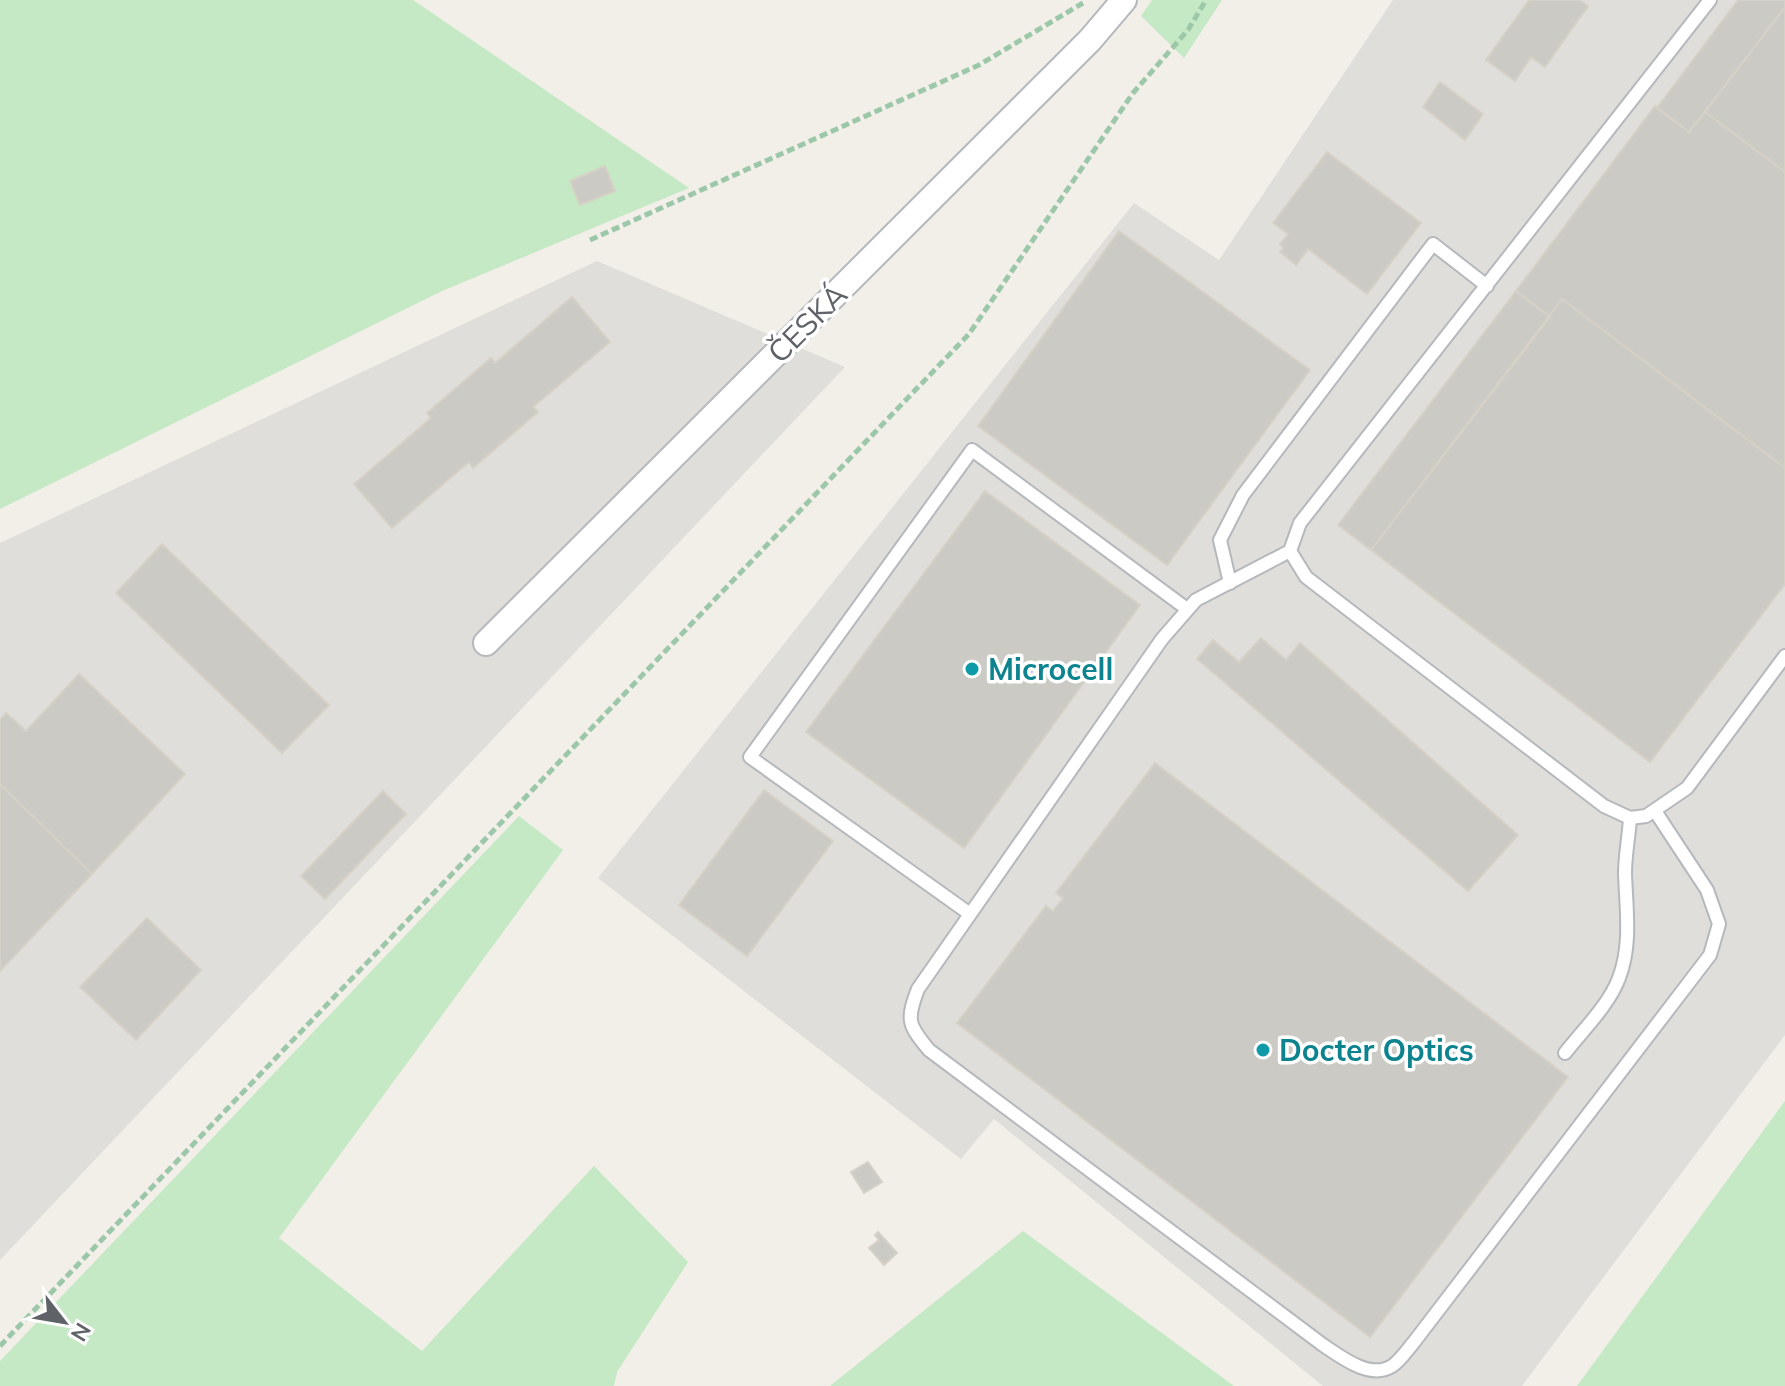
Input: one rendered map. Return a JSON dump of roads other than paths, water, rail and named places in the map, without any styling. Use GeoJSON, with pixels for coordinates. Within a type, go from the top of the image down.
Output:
{"type":"FeatureCollection","features":[{"type":"Feature","properties":{"kind":"street","name":"ČESKÁ"},"geometry":{"type":"LineString","coordinates":[[486,643],[1090,40],[1124,0]]}},
{"type":"Feature","properties":{"kind":"lane"},"geometry":{"type":"LineString","coordinates":[[1710,0],[1300,523],[1290,551],[1306,577],[1604,806],[1630,818],[1646,816],[1687,788],[1785,656]]}},
{"type":"Feature","properties":{"kind":"lane"},"geometry":{"type":"LineString","coordinates":[[1230,583],[1220,540],[1243,495],[1433,244],[1487,286]]}},
{"type":"Feature","properties":{"kind":"lane"},"geometry":{"type":"LineString","coordinates":[[970,914],[750,757],[972,450],[1187,609]]}},
{"type":"Feature","properties":{"kind":"lane"},"geometry":{"type":"LineString","coordinates":[[1290,551],[1196,600],[1162,639],[918,989],[909,1013],[912,1030],[929,1050],[1352,1364],[1375,1370],[1392,1366],[1414,1342],[1710,955],[1719,924],[1707,890],[1655,811]]}},
{"type":"Feature","properties":{"kind":"lane"},"geometry":{"type":"LineString","coordinates":[[1565,1053],[1608,998],[1619,980],[1626,956],[1628,914],[1625,871],[1630,818]]}},
{"type":"Feature","properties":{"kind":"place","name":"Microcell"},"geometry":{"type":"Point","coordinates":[972,669]}},
{"type":"Feature","properties":{"kind":"place","name":"Docter Optics"},"geometry":{"type":"Point","coordinates":[1263,1050]}}]}
